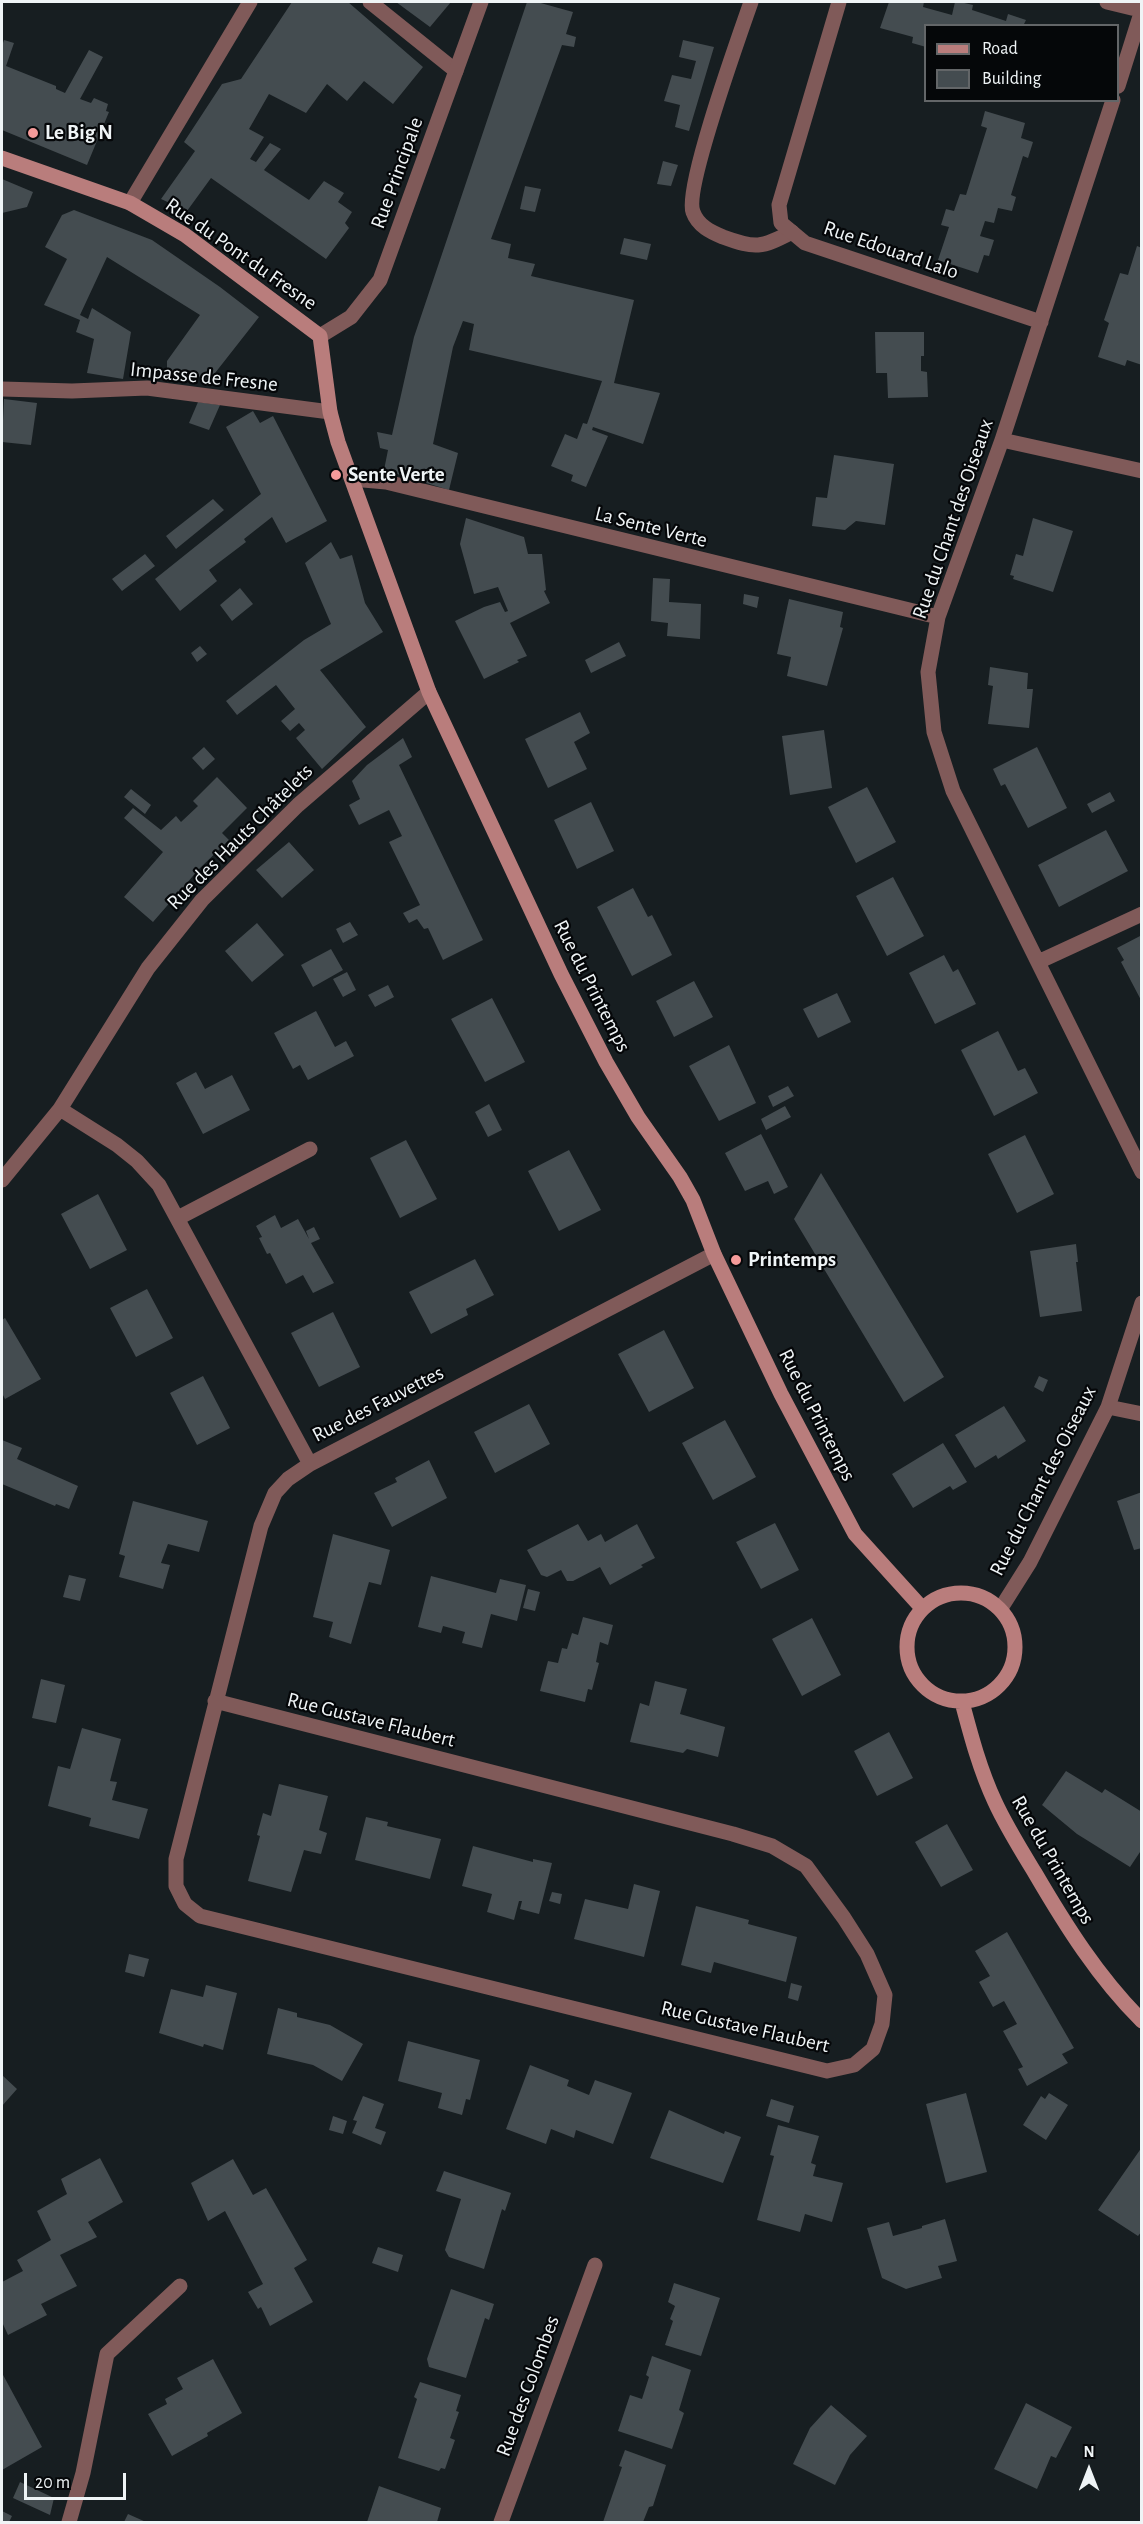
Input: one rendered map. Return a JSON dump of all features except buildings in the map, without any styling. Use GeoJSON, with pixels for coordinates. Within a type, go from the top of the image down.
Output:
{"type":"FeatureCollection","features":[{"type":"Feature","properties":{"kind":"main road","name":"Rue du Pont du Fresne"},"geometry":{"type":"LineString","coordinates":[[2,158],[130,203],[185,235],[320,336]]}},
{"type":"Feature","properties":{"kind":"main road","name":"Rue du Printemps"},"geometry":{"type":"LineString","coordinates":[[320,336],[330,412],[429,692],[561,974],[606,1062],[638,1117],[680,1177],[693,1200],[714,1254],[781,1394],[855,1534],[922,1608]]}},
{"type":"Feature","properties":{"kind":"main road"},"geometry":{"type":"LineString","coordinates":[[962,1592],[983,1597],[1000,1608],[1012,1626],[1016,1647],[1012,1668],[996,1690],[983,1698],[962,1702],[940,1698],[922,1686],[911,1668],[907,1647],[911,1626],[922,1608],[940,1597],[962,1592]]}},
{"type":"Feature","properties":{"kind":"main road","name":"Rue du Printemps"},"geometry":{"type":"LineString","coordinates":[[962,1702],[977,1757],[994,1801],[1015,1839],[1081,1949],[1108,1985],[1142,2021]]}},
{"type":"Feature","properties":{"kind":"street"},"geometry":{"type":"LineString","coordinates":[[130,203],[250,2]]}},
{"type":"Feature","properties":{"kind":"street"},"geometry":{"type":"LineString","coordinates":[[370,2],[456,71]]}},
{"type":"Feature","properties":{"kind":"street","name":"Rue Principale"},"geometry":{"type":"LineString","coordinates":[[320,336],[351,317],[380,280],[481,2]]}},
{"type":"Feature","properties":{"kind":"street"},"geometry":{"type":"LineString","coordinates":[[751,2],[719,97],[693,186],[692,212],[706,230],[745,244],[765,246],[792,232]]}},
{"type":"Feature","properties":{"kind":"street","name":"Rue Edouard Lalo"},"geometry":{"type":"LineString","coordinates":[[839,2],[778,205],[781,223],[805,243],[1041,322]]}},
{"type":"Feature","properties":{"kind":"street"},"geometry":{"type":"LineString","coordinates":[[1107,2],[1141,10],[1119,83]]}},
{"type":"Feature","properties":{"kind":"street","name":"Rue du Chant des Oiseaux"},"geometry":{"type":"LineString","coordinates":[[1112,102],[1002,440],[938,617],[928,672],[934,732],[953,790],[1142,1172]]}},
{"type":"Feature","properties":{"kind":"street","name":"Impasse de Fresne"},"geometry":{"type":"LineString","coordinates":[[2,389],[72,391],[147,388],[330,412]]}},
{"type":"Feature","properties":{"kind":"street"},"geometry":{"type":"LineString","coordinates":[[1002,440],[1142,471]]}},
{"type":"Feature","properties":{"kind":"street","name":"La Sente Verte"},"geometry":{"type":"LineString","coordinates":[[352,478],[386,483],[938,617]]}},
{"type":"Feature","properties":{"kind":"street","name":"Rue des Hauts Châtelets"},"geometry":{"type":"LineString","coordinates":[[2,1180],[60,1109],[148,968],[202,900],[298,805],[429,692]]}},
{"type":"Feature","properties":{"kind":"street"},"geometry":{"type":"LineString","coordinates":[[1038,962],[1142,914]]}},
{"type":"Feature","properties":{"kind":"street","name":"Rue des Fauvettes"},"geometry":{"type":"LineString","coordinates":[[60,1109],[117,1145],[137,1161],[159,1185],[310,1464],[714,1254]]}},
{"type":"Feature","properties":{"kind":"street"},"geometry":{"type":"LineString","coordinates":[[178,1218],[310,1149]]}},
{"type":"Feature","properties":{"kind":"street","name":"Rue du Chant des Oiseaux"},"geometry":{"type":"LineString","coordinates":[[1000,1608],[1030,1562],[1108,1407],[1142,1303]]}},
{"type":"Feature","properties":{"kind":"street"},"geometry":{"type":"LineString","coordinates":[[1108,1407],[1142,1414]]}},
{"type":"Feature","properties":{"kind":"street","name":"Rue Gustave Flaubert"},"geometry":{"type":"LineString","coordinates":[[215,1701],[734,1834],[772,1846],[806,1866],[867,1954],[885,1995],[882,2025],[873,2049],[854,2066],[827,2071],[200,1916],[185,1904],[176,1886],[174,1875],[176,1859],[215,1701],[261,1526],[275,1493],[288,1479],[310,1464]]}},
{"type":"Feature","properties":{"kind":"street","name":"Rue des Colombes"},"geometry":{"type":"LineString","coordinates":[[501,2523],[595,2265]]}},
{"type":"Feature","properties":{"kind":"street"},"geometry":{"type":"LineString","coordinates":[[69,2523],[107,2354],[180,2286]]}},
{"type":"Feature","properties":{"kind":"place","name":"Le Big N"},"geometry":{"type":"Point","coordinates":[33,133]}},
{"type":"Feature","properties":{"kind":"place","name":"Sente Verte"},"geometry":{"type":"Point","coordinates":[336,475]}},
{"type":"Feature","properties":{"kind":"place","name":"Printemps"},"geometry":{"type":"Point","coordinates":[736,1260]}}]}
